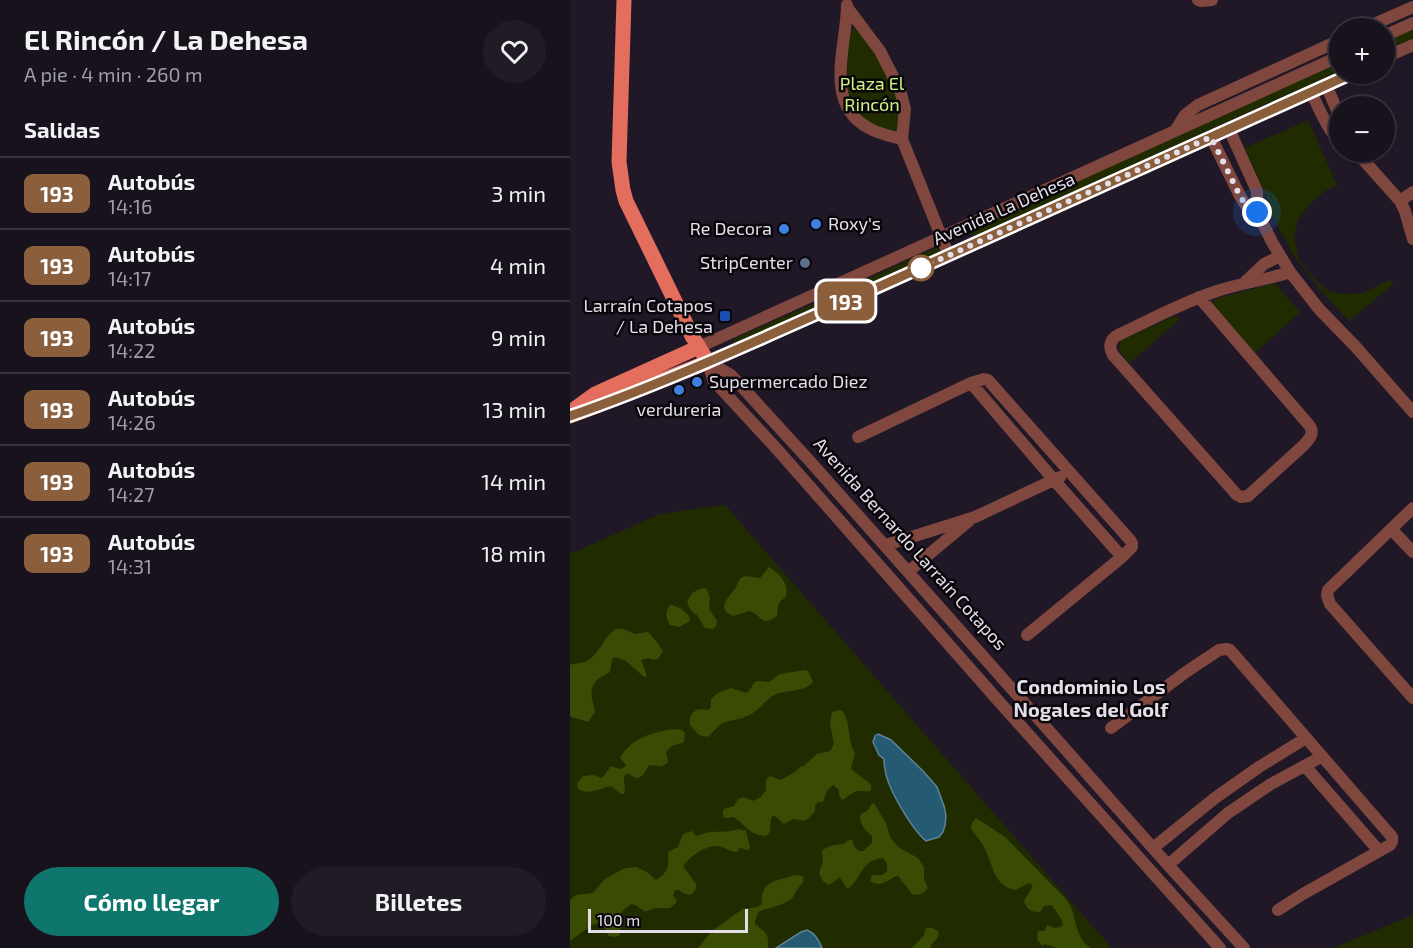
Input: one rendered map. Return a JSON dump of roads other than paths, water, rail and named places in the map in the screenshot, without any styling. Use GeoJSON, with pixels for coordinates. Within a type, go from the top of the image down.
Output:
{"type":"FeatureCollection","features":[{"type":"Feature","properties":{"kind":"main road","name":"Avenida Bernardo Larraín Cotapos"},"geometry":{"type":"LineString","coordinates":[[624,0],[620,179],[626,201],[708,362]]}},
{"type":"Feature","properties":{"kind":"main road","name":"Avenida La Dehesa"},"geometry":{"type":"LineString","coordinates":[[570,414],[595,394],[699,347]]}},
{"type":"Feature","properties":{"kind":"main road","name":"Avenida La Dehesa"},"geometry":{"type":"LineString","coordinates":[[570,414],[708,362]]}},
{"type":"Feature","properties":{"kind":"street"},"geometry":{"type":"LineString","coordinates":[[1198,0],[1212,0]]}},
{"type":"Feature","properties":{"kind":"street"},"geometry":{"type":"LineString","coordinates":[[847,4],[840,71],[846,106],[855,118],[869,129],[902,139]]}},
{"type":"Feature","properties":{"kind":"street"},"geometry":{"type":"LineString","coordinates":[[847,4],[880,51],[900,90],[905,109],[902,139],[949,256]]}},
{"type":"Feature","properties":{"kind":"street"},"geometry":{"type":"LineString","coordinates":[[1388,18],[1413,7]]}},
{"type":"Feature","properties":{"kind":"street"},"geometry":{"type":"LineString","coordinates":[[1395,31],[1413,23]]}},
{"type":"Feature","properties":{"kind":"street"},"geometry":{"type":"LineString","coordinates":[[1174,131],[1185,115],[1198,105],[1329,45]]}},
{"type":"Feature","properties":{"kind":"street"},"geometry":{"type":"LineString","coordinates":[[1395,53],[1413,45]]}},
{"type":"Feature","properties":{"kind":"street","name":"Avenida La Dehesa"},"geometry":{"type":"LineString","coordinates":[[699,347],[1329,61]]}},
{"type":"Feature","properties":{"kind":"street","name":"Avenida La Dehesa"},"geometry":{"type":"LineString","coordinates":[[708,362],[949,256],[1329,84]]}},
{"type":"Feature","properties":{"kind":"street"},"geometry":{"type":"LineString","coordinates":[[1326,85],[1329,96]]}},
{"type":"Feature","properties":{"kind":"street"},"geometry":{"type":"LineString","coordinates":[[1311,92],[1329,114]]}},
{"type":"Feature","properties":{"kind":"street"},"geometry":{"type":"LineString","coordinates":[[1229,129],[1258,194],[1257,212]]}},
{"type":"Feature","properties":{"kind":"street"},"geometry":{"type":"LineString","coordinates":[[1211,137],[1244,202],[1257,212],[1290,272],[1319,309],[1413,412]]}},
{"type":"Feature","properties":{"kind":"street"},"geometry":{"type":"LineString","coordinates":[[1364,162],[1400,201],[1413,239]]}},
{"type":"Feature","properties":{"kind":"street"},"geometry":{"type":"LineString","coordinates":[[1230,175],[1239,174],[1246,166]]}},
{"type":"Feature","properties":{"kind":"street"},"geometry":{"type":"LineString","coordinates":[[1400,201],[1413,192]]}},
{"type":"Feature","properties":{"kind":"street"},"geometry":{"type":"LineString","coordinates":[[1244,283],[1264,264],[1280,256]]}},
{"type":"Feature","properties":{"kind":"street"},"geometry":{"type":"LineString","coordinates":[[1199,297],[1312,431],[1311,437],[1304,445],[1248,496],[1237,495],[1113,355],[1110,344],[1114,337],[1199,297],[1290,272]]}},
{"type":"Feature","properties":{"kind":"street","name":"Avenida Bernardo Larraín Cotapos"},"geometry":{"type":"LineString","coordinates":[[708,362],[731,375],[808,459],[1244,948]]}},
{"type":"Feature","properties":{"kind":"street","name":"Avenida Bernardo Larraín Cotapos"},"geometry":{"type":"LineString","coordinates":[[708,362],[713,380],[1221,948]]}},
{"type":"Feature","properties":{"kind":"street"},"geometry":{"type":"LineString","coordinates":[[858,437],[972,383],[988,380],[1131,542],[1132,547],[1122,557],[1027,635]]}},
{"type":"Feature","properties":{"kind":"street"},"geometry":{"type":"LineString","coordinates":[[972,383],[1122,557]]}},
{"type":"Feature","properties":{"kind":"street"},"geometry":{"type":"LineString","coordinates":[[795,469],[808,459]]}},
{"type":"Feature","properties":{"kind":"street"},"geometry":{"type":"LineString","coordinates":[[886,545],[975,517],[1069,472]]}},
{"type":"Feature","properties":{"kind":"street"},"geometry":{"type":"LineString","coordinates":[[821,499],[834,488]]}},
{"type":"Feature","properties":{"kind":"street"},"geometry":{"type":"LineString","coordinates":[[1413,508],[1328,590],[1327,595],[1330,604],[1413,698]]}},
{"type":"Feature","properties":{"kind":"street"},"geometry":{"type":"LineString","coordinates":[[909,571],[975,517]]}},
{"type":"Feature","properties":{"kind":"street"},"geometry":{"type":"LineString","coordinates":[[1392,530],[1413,552]]}},
{"type":"Feature","properties":{"kind":"street"},"geometry":{"type":"LineString","coordinates":[[1111,728],[1219,650],[1230,650],[1391,835],[1392,839],[1390,845],[1278,910]]}},
{"type":"Feature","properties":{"kind":"street"},"geometry":{"type":"LineString","coordinates":[[1002,705],[1016,693]]}},
{"type":"Feature","properties":{"kind":"street"},"geometry":{"type":"LineString","coordinates":[[1153,848],[1215,798],[1306,738]]}},
{"type":"Feature","properties":{"kind":"street"},"geometry":{"type":"LineString","coordinates":[[1168,865],[1228,813],[1271,784],[1322,757]]}},
{"type":"Feature","properties":{"kind":"street"},"geometry":{"type":"LineString","coordinates":[[1305,766],[1379,851]]}},
{"type":"Feature","properties":{"kind":"water"},"geometry":{"type":"Polygon","coordinates":[[[878,734],[891,740],[937,787],[946,816],[943,832],[939,837],[926,841],[901,808],[890,787],[884,759],[879,755],[873,742],[878,734]]]}},
{"type":"Feature","properties":{"kind":"water"},"geometry":{"type":"Polygon","coordinates":[[[807,930],[816,937],[822,948],[776,948],[801,932],[807,930]]]}},
{"type":"Feature","properties":{"kind":"place","name":"Roxy's"},"geometry":{"type":"Point","coordinates":[816,224]}},
{"type":"Feature","properties":{"kind":"place","name":"Re Decora"},"geometry":{"type":"Point","coordinates":[784,229]}},
{"type":"Feature","properties":{"kind":"place","name":"StripCenter"},"geometry":{"type":"Point","coordinates":[805,263]}},
{"type":"Feature","properties":{"kind":"place","name":"Larraín Cotapos / La Dehesa"},"geometry":{"type":"Point","coordinates":[725,316]}},
{"type":"Feature","properties":{"kind":"place","name":"Supermercado Diez"},"geometry":{"type":"Point","coordinates":[697,382]}},
{"type":"Feature","properties":{"kind":"place","name":"verdureria"},"geometry":{"type":"Point","coordinates":[679,390]}},
{"type":"Feature","properties":{"kind":"district","name":"Condominio Los Nogales del Golf"},"geometry":{"type":"Point","coordinates":[1091,698]}},
{"type":"Feature","properties":{"kind":"park label","name":"Plaza El Rincón"},"geometry":{"type":"Point","coordinates":[872,94]}}]}
